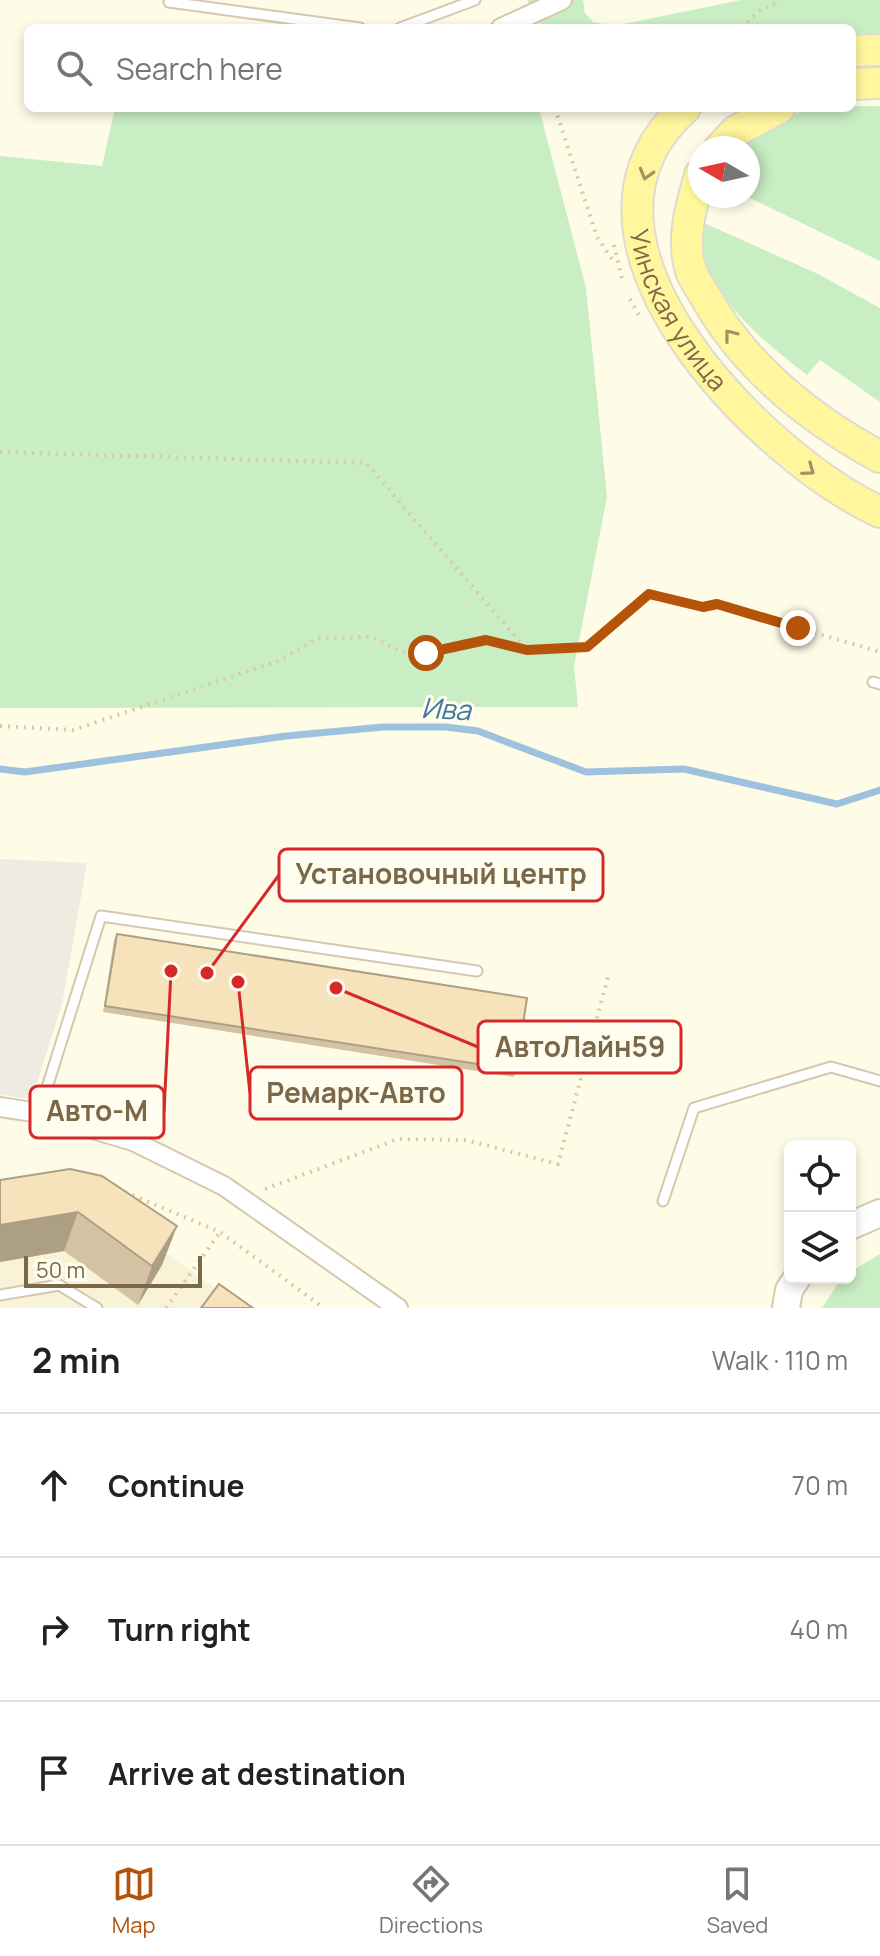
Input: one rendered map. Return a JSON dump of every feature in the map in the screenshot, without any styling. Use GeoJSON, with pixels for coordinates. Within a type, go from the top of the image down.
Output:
{"type":"FeatureCollection","features":[{"type":"Feature","properties":{"kind":"main road"},"geometry":{"type":"LineString","coordinates":[[856,51],[880,50]]}},
{"type":"Feature","properties":{"kind":"main road"},"geometry":{"type":"LineString","coordinates":[[856,84],[880,83]]}},
{"type":"Feature","properties":{"kind":"main road","name":"Уинская улица"},"geometry":{"type":"LineString","coordinates":[[681,112],[673,119],[643,173],[639,216],[642,255],[663,305],[723,392],[751,419],[795,460],[829,484],[880,512]]}},
{"type":"Feature","properties":{"kind":"main road"},"geometry":{"type":"LineString","coordinates":[[731,136],[772,112]]}},
{"type":"Feature","properties":{"kind":"main road","name":"Уинская улица"},"geometry":{"type":"LineString","coordinates":[[692,208],[686,235],[691,272],[722,325],[753,364],[783,392],[849,441],[880,457]]}},
{"type":"Feature","properties":{"kind":"main road"},"geometry":{"type":"LineString","coordinates":[[856,1223],[880,1213]]}},
{"type":"Feature","properties":{"kind":"main road"},"geometry":{"type":"LineString","coordinates":[[786,1308],[793,1284]]}},
{"type":"Feature","properties":{"kind":"street"},"geometry":{"type":"LineString","coordinates":[[510,24],[562,0]]}},
{"type":"Feature","properties":{"kind":"street"},"geometry":{"type":"LineString","coordinates":[[0,1107],[39,1113],[133,1141],[240,1198],[398,1308]]}},
{"type":"Feature","properties":{"kind":"lane"},"geometry":{"type":"LineString","coordinates":[[411,24],[475,0]]}},
{"type":"Feature","properties":{"kind":"lane"},"geometry":{"type":"LineString","coordinates":[[169,2],[331,24]]}},
{"type":"Feature","properties":{"kind":"lane"},"geometry":{"type":"LineString","coordinates":[[39,1113],[101,916],[477,971]]}},
{"type":"Feature","properties":{"kind":"lane"},"geometry":{"type":"LineString","coordinates":[[663,1201],[694,1108],[831,1067],[880,1081]]}},
{"type":"Feature","properties":{"kind":"lane"},"geometry":{"type":"LineString","coordinates":[[0,1295],[59,1285],[97,1308]]}},
{"type":"Feature","properties":{"kind":"path"},"geometry":{"type":"LineString","coordinates":[[746,24],[759,11],[781,0]]}},
{"type":"Feature","properties":{"kind":"path"},"geometry":{"type":"LineString","coordinates":[[556,112],[597,237],[616,265]]}},
{"type":"Feature","properties":{"kind":"path"},"geometry":{"type":"LineString","coordinates":[[0,452],[366,463],[527,650]]}},
{"type":"Feature","properties":{"kind":"path"},"geometry":{"type":"LineString","coordinates":[[0,726],[73,730],[278,661],[318,638],[372,637],[409,655],[486,640],[527,650],[587,647],[649,594],[703,607],[717,604],[880,652]]}},
{"type":"Feature","properties":{"kind":"path"},"geometry":{"type":"LineString","coordinates":[[240,1198],[398,1139],[466,1140],[558,1164],[609,973]]}},
{"type":"Feature","properties":{"kind":"path"},"geometry":{"type":"LineString","coordinates":[[123,1191],[220,1232],[324,1308]]}},
{"type":"Feature","properties":{"kind":"path"},"geometry":{"type":"LineString","coordinates":[[166,1308],[220,1232]]}},
{"type":"Feature","properties":{"kind":"shaded area"},"geometry":{"type":"Polygon","coordinates":[[[0,859],[87,863],[62,1004],[32,1099],[0,1095],[0,859]]]}},
{"type":"Feature","properties":{"kind":"shaded area"},"geometry":{"type":"Polygon","coordinates":[[[84,1196],[244,1308],[0,1308],[0,1209],[84,1196]]]}},
{"type":"Feature","properties":{"kind":"green space"},"geometry":{"type":"Polygon","coordinates":[[[527,0],[583,0],[585,13],[593,22],[604,24],[540,24],[527,0]]]}},
{"type":"Feature","properties":{"kind":"green space"},"geometry":{"type":"Polygon","coordinates":[[[741,0],[880,0],[880,41],[856,42],[856,24],[624,24],[741,0]]]}},
{"type":"Feature","properties":{"kind":"green space"},"geometry":{"type":"Polygon","coordinates":[[[856,106],[880,106],[880,261],[760,203],[760,136],[745,136],[769,121],[800,112],[856,112],[856,106]]]}},
{"type":"Feature","properties":{"kind":"green space"},"geometry":{"type":"Polygon","coordinates":[[[114,112],[540,112],[586,288],[607,497],[574,666],[578,707],[0,708],[0,156],[102,166],[114,112]]]}},
{"type":"Feature","properties":{"kind":"green space"},"geometry":{"type":"Polygon","coordinates":[[[704,223],[818,274],[880,308],[880,402],[820,360],[807,375],[752,328],[718,289],[707,267],[702,245],[704,223]]]}},
{"type":"Feature","properties":{"kind":"green space"},"geometry":{"type":"Polygon","coordinates":[[[880,1254],[880,1308],[822,1308],[838,1284],[856,1284],[856,1268],[880,1254]]]}},
{"type":"Feature","properties":{"kind":"building"},"geometry":{"type":"Polygon","coordinates":[[[117,934],[527,998],[516,1070],[105,1006],[117,934]]]}},
{"type":"Feature","properties":{"kind":"building"},"geometry":{"type":"Polygon","coordinates":[[[70,1169],[102,1176],[177,1226],[152,1266],[78,1212],[0,1225],[0,1180],[70,1169]]]}},
{"type":"Feature","properties":{"kind":"building"},"geometry":{"type":"Polygon","coordinates":[[[219,1284],[253,1308],[201,1308],[219,1284]]]}},
{"type":"Feature","properties":{"kind":"waterway","name":"Ива"},"geometry":{"type":"LineString","coordinates":[[0,769],[25,772],[286,736],[383,727],[446,727],[478,731],[586,772],[684,769],[837,804],[880,790]]}},
{"type":"Feature","properties":{"kind":"place","name":"Авто-М"},"geometry":{"type":"Point","coordinates":[171,971]}},
{"type":"Feature","properties":{"kind":"place","name":"Установочный центр"},"geometry":{"type":"Point","coordinates":[207,973]}},
{"type":"Feature","properties":{"kind":"place","name":"Ремарк-Авто"},"geometry":{"type":"Point","coordinates":[238,982]}},
{"type":"Feature","properties":{"kind":"place","name":"АвтоЛайн59"},"geometry":{"type":"Point","coordinates":[336,988]}},
{"type":"Feature","properties":{"kind":"route"},"geometry":{"type":"LineString","coordinates":[[426,653],[486,640],[527,650],[587,647],[649,594],[703,607],[717,604],[798,628]]}}]}
